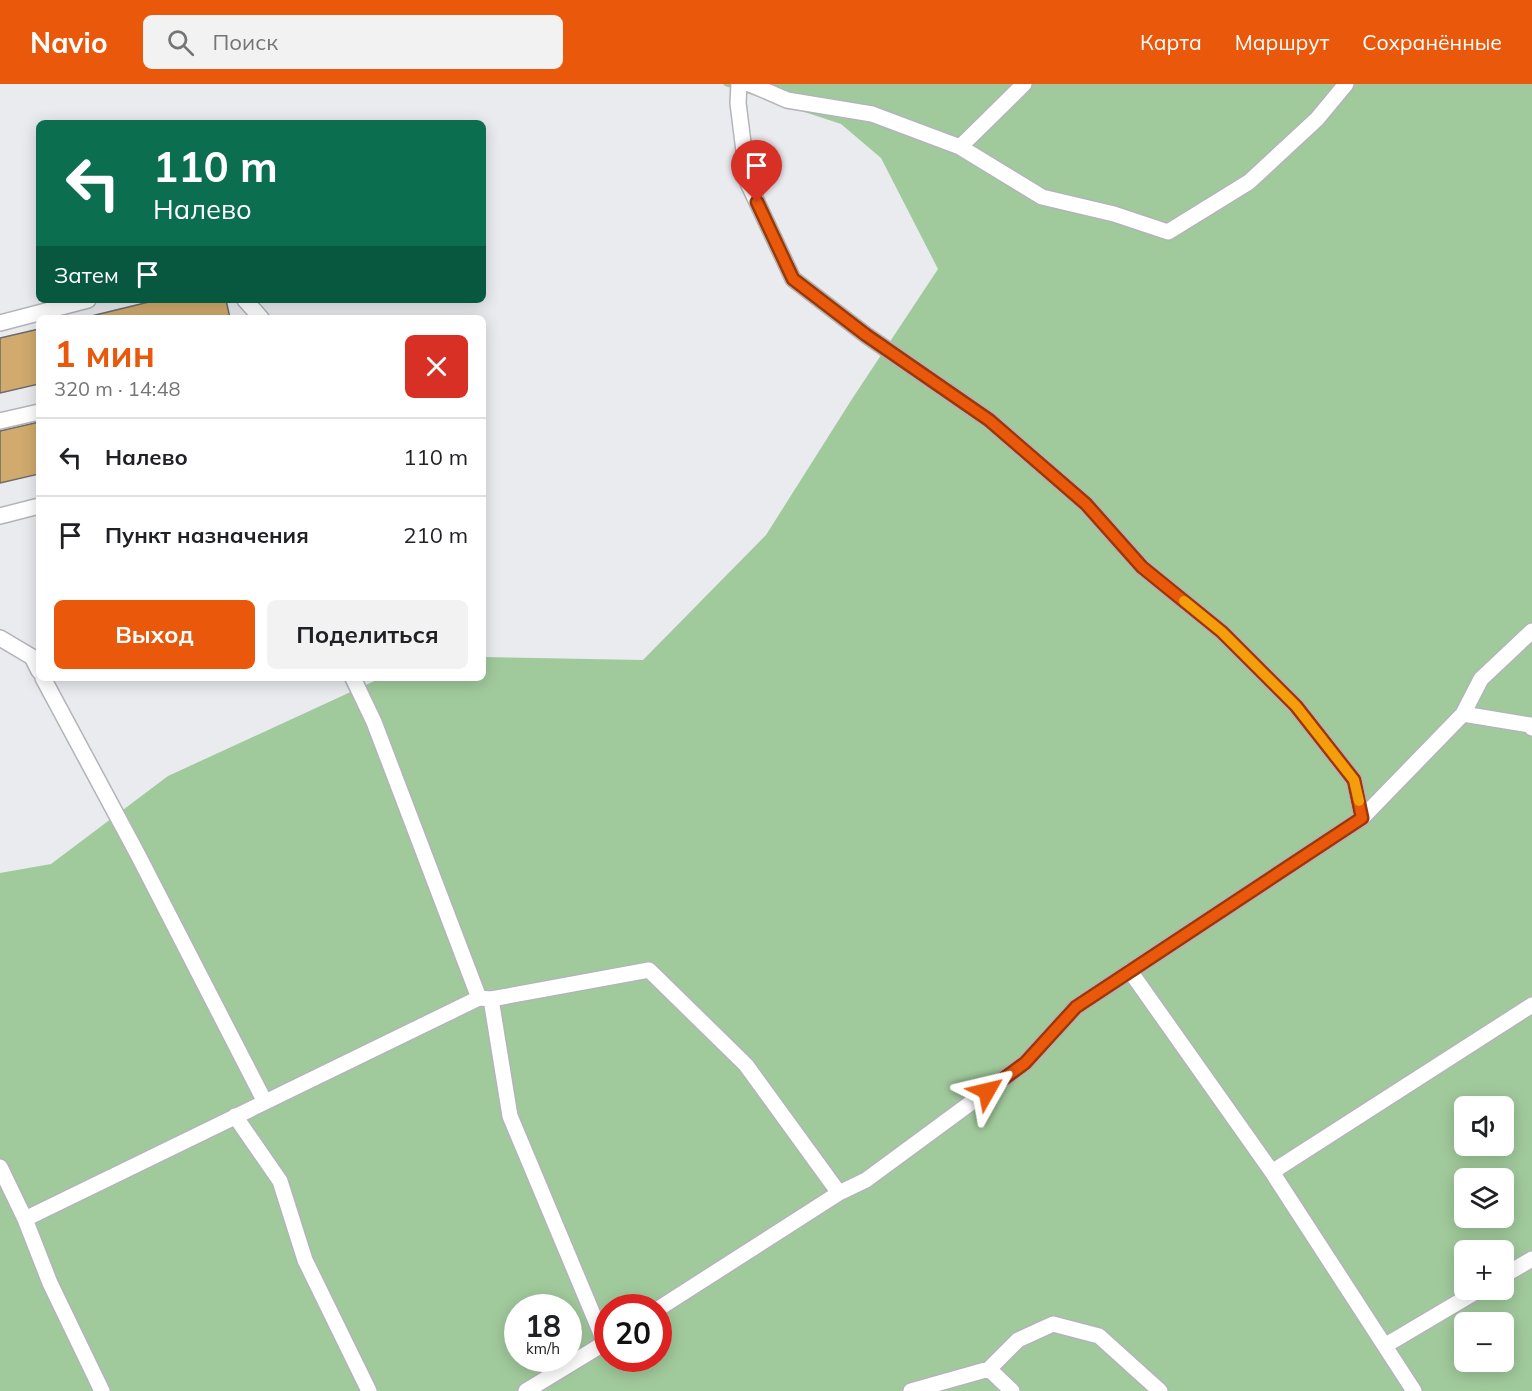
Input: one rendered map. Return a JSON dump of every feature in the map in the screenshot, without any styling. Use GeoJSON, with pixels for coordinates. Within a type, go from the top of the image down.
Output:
{"type":"FeatureCollection","features":[{"type":"Feature","properties":{"kind":"lane"},"geometry":{"type":"LineString","coordinates":[[739,84],[738,104],[748,183],[793,279],[866,335],[989,420],[1086,504],[1142,567],[1222,632],[1296,706],[1354,780],[1362,818]]}},
{"type":"Feature","properties":{"kind":"lane"},"geometry":{"type":"LineString","coordinates":[[750,84],[787,100],[872,114],[960,147],[1042,197],[1114,214],[1168,232],[1249,182],[1317,118],[1346,84]]}},
{"type":"Feature","properties":{"kind":"lane"},"geometry":{"type":"LineString","coordinates":[[960,147],[1024,84]]}},
{"type":"Feature","properties":{"kind":"lane"},"geometry":{"type":"LineString","coordinates":[[0,323],[77,303]]}},
{"type":"Feature","properties":{"kind":"lane"},"geometry":{"type":"LineString","coordinates":[[248,303],[258,315]]}},
{"type":"Feature","properties":{"kind":"lane"},"geometry":{"type":"LineString","coordinates":[[0,421],[36,413]]}},
{"type":"Feature","properties":{"kind":"lane"},"geometry":{"type":"LineString","coordinates":[[0,516],[36,507]]}},
{"type":"Feature","properties":{"kind":"lane"},"geometry":{"type":"LineString","coordinates":[[672,1300],[839,1193],[866,1180],[1025,1063],[1076,1007],[1362,818],[1463,714],[1481,680],[1532,631]]}},
{"type":"Feature","properties":{"kind":"lane"},"geometry":{"type":"LineString","coordinates":[[0,638],[32,657],[36,665]]}},
{"type":"Feature","properties":{"kind":"lane"},"geometry":{"type":"LineString","coordinates":[[45,681],[137,853],[265,1102]]}},
{"type":"Feature","properties":{"kind":"lane"},"geometry":{"type":"LineString","coordinates":[[354,681],[374,722],[485,998],[510,1116],[594,1314]]}},
{"type":"Feature","properties":{"kind":"lane"},"geometry":{"type":"LineString","coordinates":[[1463,714],[1530,725],[1532,728]]}},
{"type":"Feature","properties":{"kind":"lane"},"geometry":{"type":"LineString","coordinates":[[25,1219],[235,1116],[485,998],[649,970],[746,1065],[839,1193]]}},
{"type":"Feature","properties":{"kind":"lane"},"geometry":{"type":"LineString","coordinates":[[1130,971],[1272,1172],[1414,1391]]}},
{"type":"Feature","properties":{"kind":"lane"},"geometry":{"type":"LineString","coordinates":[[1272,1172],[1532,1005]]}},
{"type":"Feature","properties":{"kind":"lane"},"geometry":{"type":"LineString","coordinates":[[235,1116],[280,1181],[305,1260],[369,1391]]}},
{"type":"Feature","properties":{"kind":"lane"},"geometry":{"type":"LineString","coordinates":[[0,1167],[25,1219],[50,1283],[102,1391]]}},
{"type":"Feature","properties":{"kind":"lane"},"geometry":{"type":"LineString","coordinates":[[1514,1270],[1532,1259]]}},
{"type":"Feature","properties":{"kind":"lane"},"geometry":{"type":"LineString","coordinates":[[1386,1345],[1462,1300]]}},
{"type":"Feature","properties":{"kind":"lane"},"geometry":{"type":"LineString","coordinates":[[911,1391],[989,1369],[1018,1340],[1053,1324],[1099,1336],[1160,1391]]}},
{"type":"Feature","properties":{"kind":"lane"},"geometry":{"type":"LineString","coordinates":[[526,1391],[594,1349]]}},
{"type":"Feature","properties":{"kind":"lane"},"geometry":{"type":"LineString","coordinates":[[989,1369],[1012,1391]]}},
{"type":"Feature","properties":{"kind":"green space"},"geometry":{"type":"Polygon","coordinates":[[[723,84],[1532,84],[1532,1391],[0,1391],[0,873],[51,864],[168,776],[374,681],[486,681],[486,657],[643,660],[766,535],[938,269],[881,158],[841,124],[723,84]]]}},
{"type":"Feature","properties":{"kind":"building"},"geometry":{"type":"Polygon","coordinates":[[[145,303],[227,303],[229,315],[95,315],[145,303]]]}},
{"type":"Feature","properties":{"kind":"building"},"geometry":{"type":"Polygon","coordinates":[[[36,330],[36,385],[0,393],[0,338],[36,330]]]}},
{"type":"Feature","properties":{"kind":"building"},"geometry":{"type":"Polygon","coordinates":[[[36,423],[36,475],[0,483],[0,431],[36,423]]]}},
{"type":"Feature","properties":{"kind":"slow traffic"},"geometry":{"type":"LineString","coordinates":[[1184,601],[1222,632],[1296,706],[1354,780],[1359,801]]}},
{"type":"Feature","properties":{"kind":"route"},"geometry":{"type":"LineString","coordinates":[[757,202],[793,279],[866,335],[989,420],[1086,504],[1142,567],[1222,632],[1296,706],[1354,780],[1362,818],[1076,1007],[1025,1063],[987,1091]]}}]}
